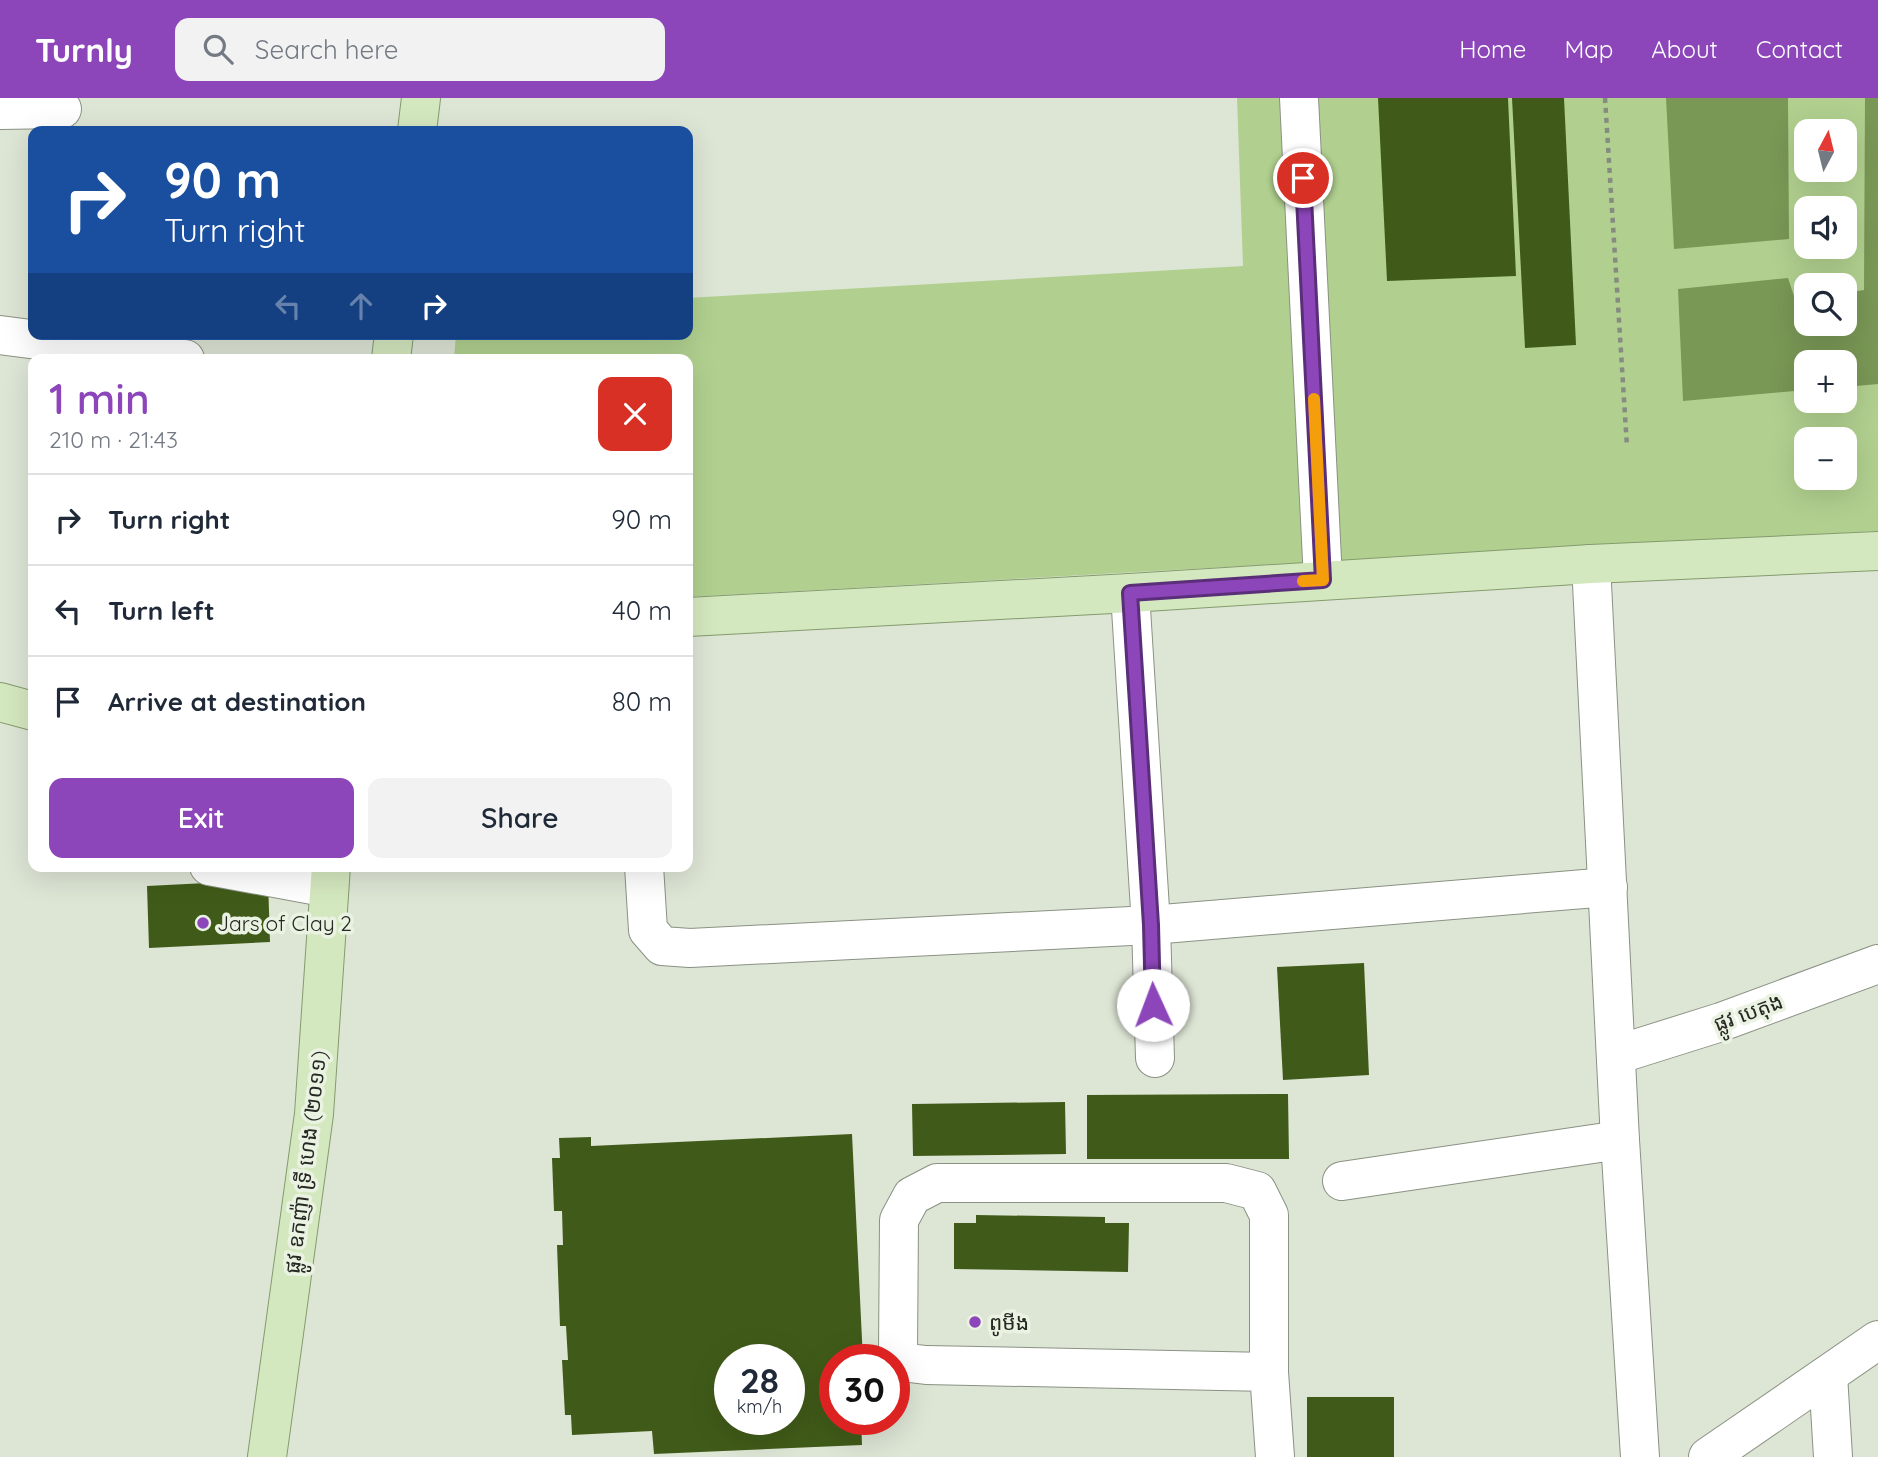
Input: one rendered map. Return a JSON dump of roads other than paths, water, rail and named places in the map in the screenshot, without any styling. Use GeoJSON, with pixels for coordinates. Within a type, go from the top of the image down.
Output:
{"type":"FeatureCollection","features":[{"type":"Feature","properties":{"kind":"main road"},"geometry":{"type":"LineString","coordinates":[[418,126],[421,98]]}},
{"type":"Feature","properties":{"kind":"main road"},"geometry":{"type":"LineString","coordinates":[[693,617],[1591,564],[1878,551]]}},
{"type":"Feature","properties":{"kind":"main road"},"geometry":{"type":"LineString","coordinates":[[0,702],[28,710]]}},
{"type":"Feature","properties":{"kind":"main road","name":"ផ្លូវ ឧកញ៉ា ទ្រី ហេង (២០១១)"},"geometry":{"type":"LineString","coordinates":[[267,1457],[314,1114],[330,877]]}},
{"type":"Feature","properties":{"kind":"street"},"geometry":{"type":"LineString","coordinates":[[1299,98],[1323,580]]}},
{"type":"Feature","properties":{"kind":"street"},"geometry":{"type":"LineString","coordinates":[[0,110],[62,109]]}},
{"type":"Feature","properties":{"kind":"street"},"geometry":{"type":"LineString","coordinates":[[0,335],[28,339]]}},
{"type":"Feature","properties":{"kind":"street"},"geometry":{"type":"LineString","coordinates":[[39,340],[147,354]]}},
{"type":"Feature","properties":{"kind":"street"},"geometry":{"type":"LineString","coordinates":[[1591,564],[1620,1140],[1640,1457]]}},
{"type":"Feature","properties":{"kind":"street"},"geometry":{"type":"LineString","coordinates":[[1130,593],[1151,925],[1155,1058]]}},
{"type":"Feature","properties":{"kind":"street"},"geometry":{"type":"LineString","coordinates":[[275,872],[330,877]]}},
{"type":"Feature","properties":{"kind":"street"},"geometry":{"type":"LineString","coordinates":[[644,872],[648,930],[662,946],[690,948],[1151,925],[1608,887]]}},
{"type":"Feature","properties":{"kind":"street","name":"ផ្លូវ បេតុង"},"geometry":{"type":"LineString","coordinates":[[1616,1055],[1721,1022],[1878,964]]}},
{"type":"Feature","properties":{"kind":"street"},"geometry":{"type":"LineString","coordinates":[[1342,1181],[1620,1140]]}},
{"type":"Feature","properties":{"kind":"street"},"geometry":{"type":"LineString","coordinates":[[1269,1372],[926,1366],[909,1363],[898,1353],[900,1220],[912,1196],[937,1183],[1226,1183],[1257,1191],[1269,1216],[1269,1372],[1275,1457]]}},
{"type":"Feature","properties":{"kind":"street"},"geometry":{"type":"LineString","coordinates":[[1708,1457],[1878,1340]]}},
{"type":"Feature","properties":{"kind":"street"},"geometry":{"type":"LineString","coordinates":[[1828,1375],[1833,1457]]}},
{"type":"Feature","properties":{"kind":"place","name":"Jars of Clay 2"},"geometry":{"type":"Point","coordinates":[203,923]}},
{"type":"Feature","properties":{"kind":"place","name":"ពូមីង"},"geometry":{"type":"Point","coordinates":[975,1322]}}]}
